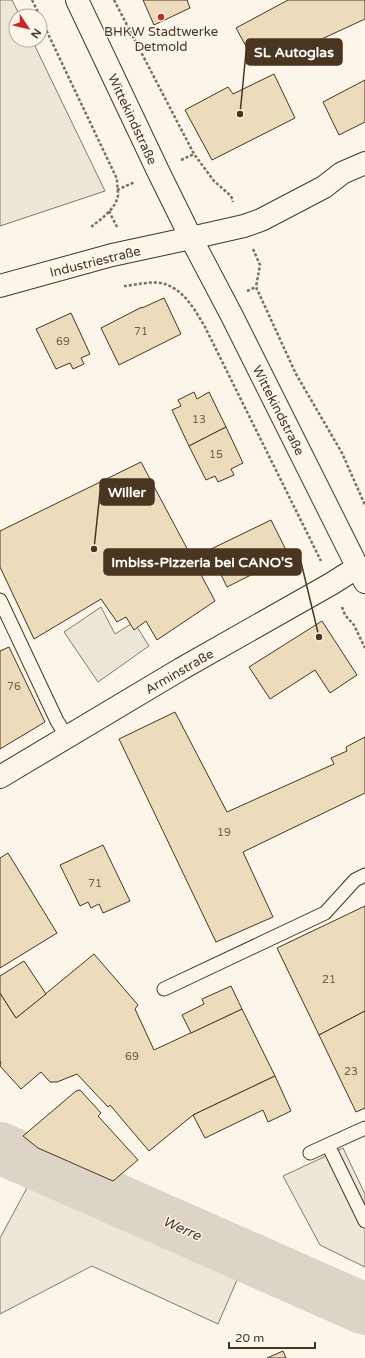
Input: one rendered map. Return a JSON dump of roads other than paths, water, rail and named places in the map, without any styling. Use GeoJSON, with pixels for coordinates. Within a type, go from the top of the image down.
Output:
{"type":"FeatureCollection","features":[{"type":"Feature","properties":{"kind":"street","name":"Wittekindstraße"},"geometry":{"type":"LineString","coordinates":[[77,0],[191,238],[232,316],[362,575]]}},
{"type":"Feature","properties":{"kind":"street"},"geometry":{"type":"LineString","coordinates":[[191,238],[244,226],[261,220],[324,187],[342,173],[365,163]]}},
{"type":"Feature","properties":{"kind":"street","name":"Industriestraße"},"geometry":{"type":"LineString","coordinates":[[0,286],[112,255],[191,238]]}},
{"type":"Feature","properties":{"kind":"street","name":"Arminstraße"},"geometry":{"type":"LineString","coordinates":[[0,777],[182,669],[324,588],[362,575]]}},
{"type":"Feature","properties":{"kind":"lane"},"geometry":{"type":"LineString","coordinates":[[0,600],[57,720],[67,737]]}},
{"type":"Feature","properties":{"kind":"lane"},"geometry":{"type":"LineString","coordinates":[[164,989],[325,913],[355,880],[365,876]]}},
{"type":"Feature","properties":{"kind":"lane"},"geometry":{"type":"LineString","coordinates":[[310,1153],[365,1128]]}},
{"type":"Feature","properties":{"kind":"lane"},"geometry":{"type":"LineString","coordinates":[[328,1145],[365,1221]]}},
{"type":"Feature","properties":{"kind":"waterway","name":"Werre"},"geometry":{"type":"LineString","coordinates":[[0,1148],[365,1309]]}},
{"type":"Feature","properties":{"kind":"place","name":"BHKW Stadtwerke Detmold"},"geometry":{"type":"Point","coordinates":[161,17]}},
{"type":"Feature","properties":{"kind":"place","name":"SL Autoglas"},"geometry":{"type":"Point","coordinates":[240,114]}},
{"type":"Feature","properties":{"kind":"place","name":"Willer"},"geometry":{"type":"Point","coordinates":[94,549]}},
{"type":"Feature","properties":{"kind":"place","name":"Imbiss-Pizzeria bei CANO'S"},"geometry":{"type":"Point","coordinates":[319,637]}}]}
